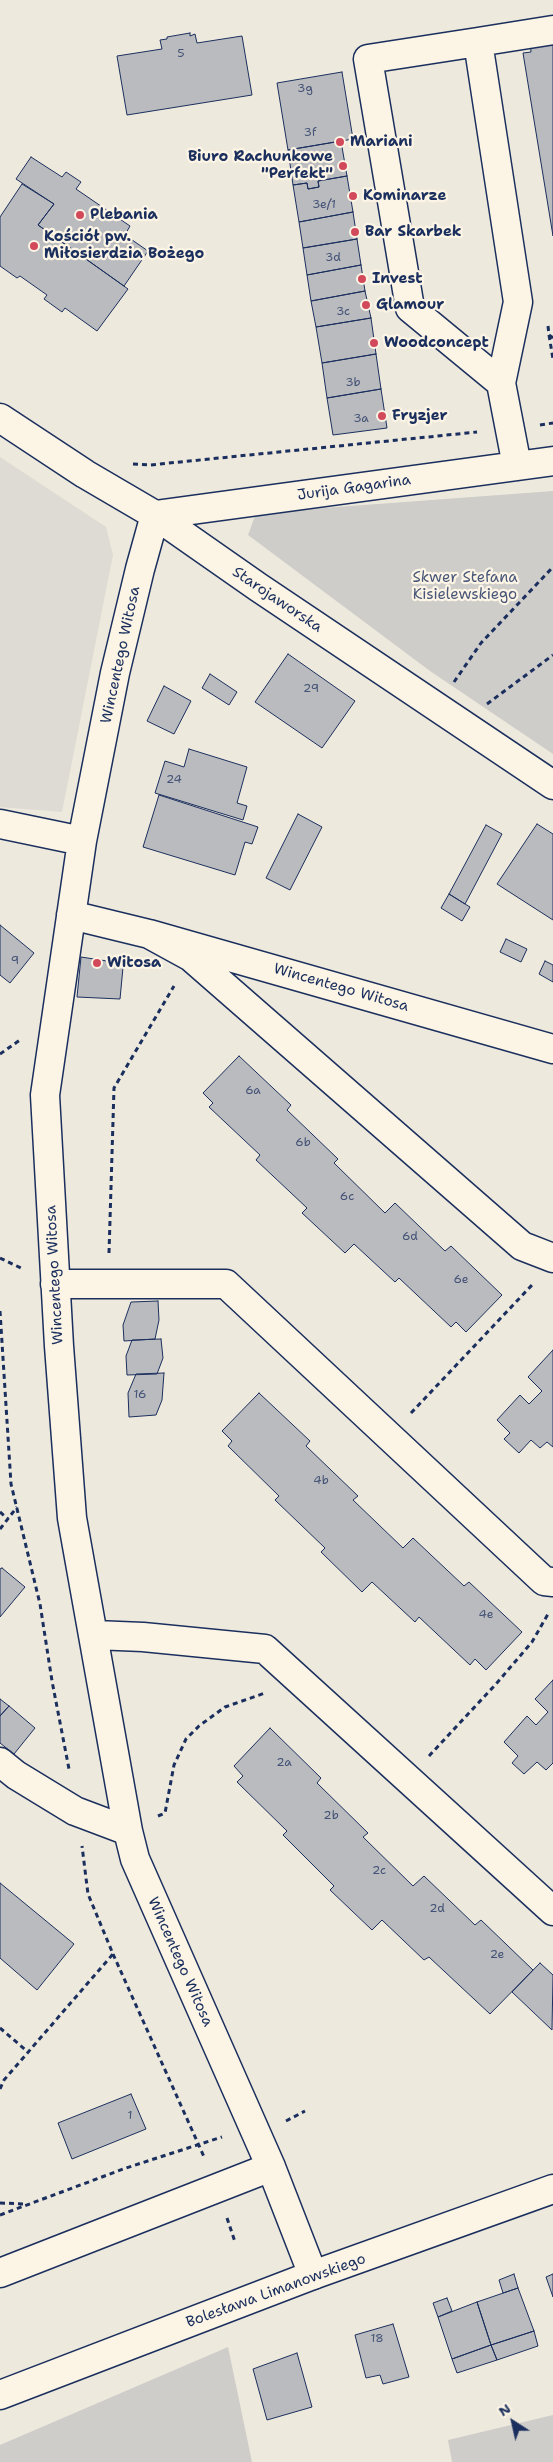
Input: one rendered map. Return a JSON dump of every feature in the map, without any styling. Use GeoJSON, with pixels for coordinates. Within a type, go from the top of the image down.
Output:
{"type":"FeatureCollection","features":[{"type":"Feature","properties":{"kind":"street"},"geometry":{"type":"LineString","coordinates":[[500,382],[410,308],[368,59],[553,30]]}},
{"type":"Feature","properties":{"kind":"street"},"geometry":{"type":"LineString","coordinates":[[478,42],[518,302],[500,382],[517,466]]}},
{"type":"Feature","properties":{"kind":"street","name":"Starojaworska"},"geometry":{"type":"LineString","coordinates":[[0,418],[85,474],[155,515],[258,587],[553,785]]}},
{"type":"Feature","properties":{"kind":"street","name":"Jurija Gagarina"},"geometry":{"type":"LineString","coordinates":[[155,515],[553,461]]}},
{"type":"Feature","properties":{"kind":"street","name":"Wincentego Witosa"},"geometry":{"type":"LineString","coordinates":[[155,515],[115,673],[82,841],[45,1095],[55,1284],[72,1518],[128,1831],[135,1859],[271,2167],[294,2222],[313,2275]]}},
{"type":"Feature","properties":{"kind":"street"},"geometry":{"type":"LineString","coordinates":[[0,824],[82,841]]}},
{"type":"Feature","properties":{"kind":"street","name":"Wincentego Witosa"},"geometry":{"type":"LineString","coordinates":[[71,914],[149,934],[553,1049]]}},
{"type":"Feature","properties":{"kind":"street"},"geometry":{"type":"LineString","coordinates":[[149,934],[191,957],[522,1246],[553,1258]]}},
{"type":"Feature","properties":{"kind":"street"},"geometry":{"type":"LineString","coordinates":[[55,1284],[226,1284],[544,1581],[553,1582]]}},
{"type":"Feature","properties":{"kind":"street"},"geometry":{"type":"LineString","coordinates":[[94,1635],[143,1637],[265,1648],[553,1911]]}},
{"type":"Feature","properties":{"kind":"street"},"geometry":{"type":"LineString","coordinates":[[0,1762],[16,1776],[77,1812],[128,1831]]}},
{"type":"Feature","properties":{"kind":"street"},"geometry":{"type":"LineString","coordinates":[[0,2273],[271,2167]]}},
{"type":"Feature","properties":{"kind":"street","name":"Bolesława Limanowskiego"},"geometry":{"type":"LineString","coordinates":[[0,2395],[313,2275],[553,2189]]}},
{"type":"Feature","properties":{"kind":"path"},"geometry":{"type":"LineString","coordinates":[[549,335],[553,359]]}},
{"type":"Feature","properties":{"kind":"path"},"geometry":{"type":"LineString","coordinates":[[129,463],[150,465],[510,429],[553,423]]}},
{"type":"Feature","properties":{"kind":"path"},"geometry":{"type":"LineString","coordinates":[[448,689],[481,643],[553,567]]}},
{"type":"Feature","properties":{"kind":"path"},"geometry":{"type":"LineString","coordinates":[[480,710],[553,655]]}},
{"type":"Feature","properties":{"kind":"path"},"geometry":{"type":"LineString","coordinates":[[108,1284],[114,1088],[191,957]]}},
{"type":"Feature","properties":{"kind":"path"},"geometry":{"type":"LineString","coordinates":[[20,1040],[23,1032]]}},
{"type":"Feature","properties":{"kind":"path"},"geometry":{"type":"LineString","coordinates":[[389,1437],[536,1281]]}},
{"type":"Feature","properties":{"kind":"path"},"geometry":{"type":"LineString","coordinates":[[0,1311],[1,1371],[11,1484],[40,1604],[52,1681],[77,1812],[88,1894],[113,1954],[220,2187],[222,2203],[235,2242]]}},
{"type":"Feature","properties":{"kind":"path"},"geometry":{"type":"LineString","coordinates":[[0,1529],[17,1507]]}},
{"type":"Feature","properties":{"kind":"path"},"geometry":{"type":"LineString","coordinates":[[0,1512],[8,1519]]}},
{"type":"Feature","properties":{"kind":"path"},"geometry":{"type":"LineString","coordinates":[[408,1778],[532,1642],[550,1611]]}},
{"type":"Feature","properties":{"kind":"path"},"geometry":{"type":"LineString","coordinates":[[128,1831],[165,1813],[178,1752],[186,1739],[198,1726],[237,1701],[260,1694],[306,1686]]}},
{"type":"Feature","properties":{"kind":"path"},"geometry":{"type":"LineString","coordinates":[[0,2088],[4,2080],[113,1954]]}},
{"type":"Feature","properties":{"kind":"path"},"geometry":{"type":"LineString","coordinates":[[0,2028],[28,2052]]}},
{"type":"Feature","properties":{"kind":"path"},"geometry":{"type":"LineString","coordinates":[[0,2215],[200,2144],[238,2132],[270,2129],[305,2111]]}},
{"type":"Feature","properties":{"kind":"path"},"geometry":{"type":"LineString","coordinates":[[0,2204],[28,2205]]}},
{"type":"Feature","properties":{"kind":"shaded area"},"geometry":{"type":"Polygon","coordinates":[[[0,457],[106,527],[113,555],[62,812],[0,807],[0,457]]]}},
{"type":"Feature","properties":{"kind":"green space","name":"Skwer Stefana Kisielewskiego"},"geometry":{"type":"Polygon","coordinates":[[[553,491],[553,754],[430,671],[248,535],[256,513],[553,491]]]}},
{"type":"Feature","properties":{"kind":"green space"},"geometry":{"type":"Polygon","coordinates":[[[228,2347],[252,2462],[0,2462],[0,2445],[228,2347]]]}},
{"type":"Feature","properties":{"kind":"green space"},"geometry":{"type":"Polygon","coordinates":[[[553,2415],[553,2462],[452,2462],[448,2440],[553,2415]]]}},
{"type":"Feature","properties":{"kind":"building"},"geometry":{"type":"Polygon","coordinates":[[[190,33],[190,36],[195,34],[197,43],[242,36],[252,95],[127,115],[117,56],[162,49],[160,40],[190,33]]]}},
{"type":"Feature","properties":{"kind":"building"},"geometry":{"type":"Polygon","coordinates":[[[553,36],[553,236],[523,53],[531,52],[530,40],[553,36]]]}},
{"type":"Feature","properties":{"kind":"building"},"geometry":{"type":"Polygon","coordinates":[[[342,72],[353,139],[288,150],[277,83],[342,72]]]}},
{"type":"Feature","properties":{"kind":"building"},"geometry":{"type":"Polygon","coordinates":[[[341,141],[347,176],[318,181],[319,187],[308,189],[307,183],[293,185],[288,150],[341,141]]]}},
{"type":"Feature","properties":{"kind":"building","name":"Plebania"},"geometry":{"type":"Polygon","coordinates":[[[31,157],[62,177],[66,172],[81,182],[76,189],[130,226],[125,235],[148,251],[124,286],[38,225],[54,204],[16,179],[31,157]]]}},
{"type":"Feature","properties":{"kind":"building"},"geometry":{"type":"Polygon","coordinates":[[[347,176],[353,212],[299,222],[293,185],[307,183],[308,189],[319,187],[318,181],[347,176]]]}},
{"type":"Feature","properties":{"kind":"building","name":"Kościół pw. Miłosierdzia Bożego"},"geometry":{"type":"Polygon","coordinates":[[[22,184],[54,204],[38,225],[128,289],[97,331],[65,308],[62,312],[44,299],[47,295],[20,276],[17,278],[0,266],[0,217],[22,184]]]}},
{"type":"Feature","properties":{"kind":"building"},"geometry":{"type":"Polygon","coordinates":[[[353,212],[357,239],[303,248],[299,222],[353,212]]]}},
{"type":"Feature","properties":{"kind":"building"},"geometry":{"type":"Polygon","coordinates":[[[357,239],[361,265],[307,275],[303,248],[357,239]]]}},
{"type":"Feature","properties":{"kind":"building"},"geometry":{"type":"Polygon","coordinates":[[[361,265],[365,291],[311,301],[307,275],[361,265]]]}},
{"type":"Feature","properties":{"kind":"building"},"geometry":{"type":"Polygon","coordinates":[[[365,291],[371,318],[316,327],[311,301],[365,291]]]}},
{"type":"Feature","properties":{"kind":"building"},"geometry":{"type":"Polygon","coordinates":[[[371,318],[376,354],[322,363],[316,327],[371,318]]]}},
{"type":"Feature","properties":{"kind":"building"},"geometry":{"type":"Polygon","coordinates":[[[376,354],[381,389],[327,398],[322,363],[376,354]]]}},
{"type":"Feature","properties":{"kind":"building"},"geometry":{"type":"Polygon","coordinates":[[[381,389],[387,428],[333,435],[327,398],[381,389]]]}},
{"type":"Feature","properties":{"kind":"building"},"geometry":{"type":"Polygon","coordinates":[[[288,654],[355,701],[322,748],[255,702],[288,654]]]}},
{"type":"Feature","properties":{"kind":"building"},"geometry":{"type":"Polygon","coordinates":[[[210,674],[237,692],[229,705],[202,688],[210,674]]]}},
{"type":"Feature","properties":{"kind":"building"},"geometry":{"type":"Polygon","coordinates":[[[164,686],[191,701],[174,734],[147,721],[164,686]]]}},
{"type":"Feature","properties":{"kind":"building"},"geometry":{"type":"Polygon","coordinates":[[[189,749],[247,767],[237,803],[247,806],[243,820],[155,793],[165,761],[184,767],[189,749]]]}},
{"type":"Feature","properties":{"kind":"building"},"geometry":{"type":"Polygon","coordinates":[[[159,795],[258,827],[252,844],[245,842],[235,875],[143,847],[159,795]]]}},
{"type":"Feature","properties":{"kind":"building"},"geometry":{"type":"Polygon","coordinates":[[[298,814],[322,827],[290,890],[266,878],[298,814]]]}},
{"type":"Feature","properties":{"kind":"building"},"geometry":{"type":"Polygon","coordinates":[[[537,824],[553,834],[553,920],[497,884],[537,824]]]}},
{"type":"Feature","properties":{"kind":"building"},"geometry":{"type":"Polygon","coordinates":[[[486,825],[502,834],[465,904],[449,894],[486,825]]]}},
{"type":"Feature","properties":{"kind":"building"},"geometry":{"type":"Polygon","coordinates":[[[449,894],[470,907],[462,921],[441,908],[449,894]]]}},
{"type":"Feature","properties":{"kind":"building"},"geometry":{"type":"Polygon","coordinates":[[[0,925],[34,953],[10,983],[0,975],[0,925]]]}},
{"type":"Feature","properties":{"kind":"building"},"geometry":{"type":"Polygon","coordinates":[[[506,939],[527,949],[521,962],[500,952],[506,939]]]}},
{"type":"Feature","properties":{"kind":"building"},"geometry":{"type":"Polygon","coordinates":[[[107,956],[124,957],[120,999],[77,997],[81,957],[107,961],[107,956]]]}},
{"type":"Feature","properties":{"kind":"building"},"geometry":{"type":"Polygon","coordinates":[[[545,961],[553,965],[553,982],[539,974],[545,961]]]}},
{"type":"Feature","properties":{"kind":"building"},"geometry":{"type":"Polygon","coordinates":[[[239,1056],[291,1105],[287,1110],[338,1159],[334,1163],[385,1213],[395,1203],[445,1251],[451,1246],[502,1295],[466,1332],[456,1322],[451,1327],[399,1278],[395,1282],[354,1244],[345,1253],[302,1213],[307,1208],[256,1160],[260,1155],[209,1107],[213,1103],[203,1093],[239,1056]]]}},
{"type":"Feature","properties":{"kind":"building"},"geometry":{"type":"Polygon","coordinates":[[[158,1301],[159,1320],[155,1339],[124,1341],[123,1325],[131,1302],[158,1301]]]}},
{"type":"Feature","properties":{"kind":"building"},"geometry":{"type":"Polygon","coordinates":[[[161,1339],[163,1358],[157,1374],[127,1375],[126,1356],[132,1340],[161,1339]]]}},
{"type":"Feature","properties":{"kind":"building"},"geometry":{"type":"Polygon","coordinates":[[[553,1350],[553,1447],[547,1442],[540,1448],[531,1440],[519,1453],[504,1439],[510,1433],[497,1420],[520,1395],[529,1404],[542,1391],[528,1377],[553,1350]]]}},
{"type":"Feature","properties":{"kind":"building"},"geometry":{"type":"Polygon","coordinates":[[[164,1373],[162,1400],[156,1415],[129,1417],[128,1393],[136,1374],[164,1373]]]}},
{"type":"Feature","properties":{"kind":"building"},"geometry":{"type":"Polygon","coordinates":[[[259,1393],[310,1441],[306,1446],[358,1496],[353,1500],[403,1548],[413,1538],[464,1586],[469,1582],[522,1632],[486,1670],[475,1659],[470,1665],[419,1617],[415,1622],[372,1582],[362,1592],[321,1552],[325,1548],[275,1500],[279,1496],[228,1446],[232,1441],[222,1431],[259,1393]]]}},
{"type":"Feature","properties":{"kind":"building"},"geometry":{"type":"Polygon","coordinates":[[[2,1568],[25,1587],[0,1617],[0,1569],[2,1568]]]}},
{"type":"Feature","properties":{"kind":"building"},"geometry":{"type":"Polygon","coordinates":[[[553,1680],[553,1763],[546,1770],[537,1762],[524,1774],[512,1763],[518,1756],[504,1742],[527,1716],[536,1725],[548,1712],[535,1699],[553,1680]]]}},
{"type":"Feature","properties":{"kind":"building"},"geometry":{"type":"Polygon","coordinates":[[[0,1699],[9,1706],[0,1716],[0,1699]]]}},
{"type":"Feature","properties":{"kind":"building"},"geometry":{"type":"Polygon","coordinates":[[[9,1706],[35,1728],[14,1754],[0,1743],[0,1716],[9,1706]]]}},
{"type":"Feature","properties":{"kind":"building"},"geometry":{"type":"Polygon","coordinates":[[[270,1728],[321,1778],[317,1783],[368,1833],[363,1837],[413,1886],[424,1876],[475,1925],[481,1920],[533,1970],[490,2014],[429,1957],[424,1960],[382,1920],[372,1930],[330,1890],[334,1886],[283,1835],[287,1831],[237,1782],[243,1776],[234,1766],[270,1728]]]}},
{"type":"Feature","properties":{"kind":"building"},"geometry":{"type":"Polygon","coordinates":[[[0,1883],[74,1944],[37,1990],[0,1958],[0,1883]]]}},
{"type":"Feature","properties":{"kind":"building"},"geometry":{"type":"Polygon","coordinates":[[[540,1963],[553,1975],[552,2030],[512,1992],[540,1963]]]}},
{"type":"Feature","properties":{"kind":"building"},"geometry":{"type":"Polygon","coordinates":[[[131,2094],[146,2129],[72,2159],[58,2123],[131,2094]]]}},
{"type":"Feature","properties":{"kind":"building"},"geometry":{"type":"Polygon","coordinates":[[[514,2274],[518,2288],[503,2293],[499,2280],[514,2274]]]}},
{"type":"Feature","properties":{"kind":"building"},"geometry":{"type":"Polygon","coordinates":[[[553,2274],[553,2297],[546,2277],[553,2274]]]}},
{"type":"Feature","properties":{"kind":"building"},"geometry":{"type":"Polygon","coordinates":[[[518,2288],[534,2331],[491,2345],[477,2302],[518,2288]]]}},
{"type":"Feature","properties":{"kind":"building"},"geometry":{"type":"Polygon","coordinates":[[[447,2298],[452,2311],[438,2317],[433,2303],[447,2298]]]}},
{"type":"Feature","properties":{"kind":"building"},"geometry":{"type":"Polygon","coordinates":[[[477,2302],[491,2345],[452,2359],[438,2317],[477,2302]]]}},
{"type":"Feature","properties":{"kind":"building"},"geometry":{"type":"Polygon","coordinates":[[[393,2324],[409,2377],[383,2384],[380,2375],[366,2378],[355,2335],[393,2324]]]}},
{"type":"Feature","properties":{"kind":"building"},"geometry":{"type":"Polygon","coordinates":[[[534,2331],[538,2346],[497,2360],[491,2345],[534,2331]]]}},
{"type":"Feature","properties":{"kind":"building"},"geometry":{"type":"Polygon","coordinates":[[[491,2345],[497,2360],[457,2373],[452,2359],[491,2345]]]}},
{"type":"Feature","properties":{"kind":"building"},"geometry":{"type":"Polygon","coordinates":[[[297,2353],[312,2407],[267,2420],[253,2369],[297,2353]]]}},
{"type":"Feature","properties":{"kind":"place","name":"Mariani"},"geometry":{"type":"Point","coordinates":[340,142]}},
{"type":"Feature","properties":{"kind":"place","name":"Biuro Rachunkowe \"Perfekt\""},"geometry":{"type":"Point","coordinates":[343,166]}},
{"type":"Feature","properties":{"kind":"place","name":"Kominarze"},"geometry":{"type":"Point","coordinates":[353,196]}},
{"type":"Feature","properties":{"kind":"place","name":"Plebania"},"geometry":{"type":"Point","coordinates":[80,215]}},
{"type":"Feature","properties":{"kind":"place","name":"Bar Skarbek"},"geometry":{"type":"Point","coordinates":[355,232]}},
{"type":"Feature","properties":{"kind":"place","name":"Kościół pw. Miłosierdzia Bożego"},"geometry":{"type":"Point","coordinates":[34,246]}},
{"type":"Feature","properties":{"kind":"place","name":"Invest"},"geometry":{"type":"Point","coordinates":[362,279]}},
{"type":"Feature","properties":{"kind":"place","name":"Glamour"},"geometry":{"type":"Point","coordinates":[366,305]}},
{"type":"Feature","properties":{"kind":"place","name":"Woodconcept"},"geometry":{"type":"Point","coordinates":[374,343]}},
{"type":"Feature","properties":{"kind":"place","name":"Fryzjer"},"geometry":{"type":"Point","coordinates":[382,416]}},
{"type":"Feature","properties":{"kind":"place","name":"Witosa"},"geometry":{"type":"Point","coordinates":[97,963]}}]}
